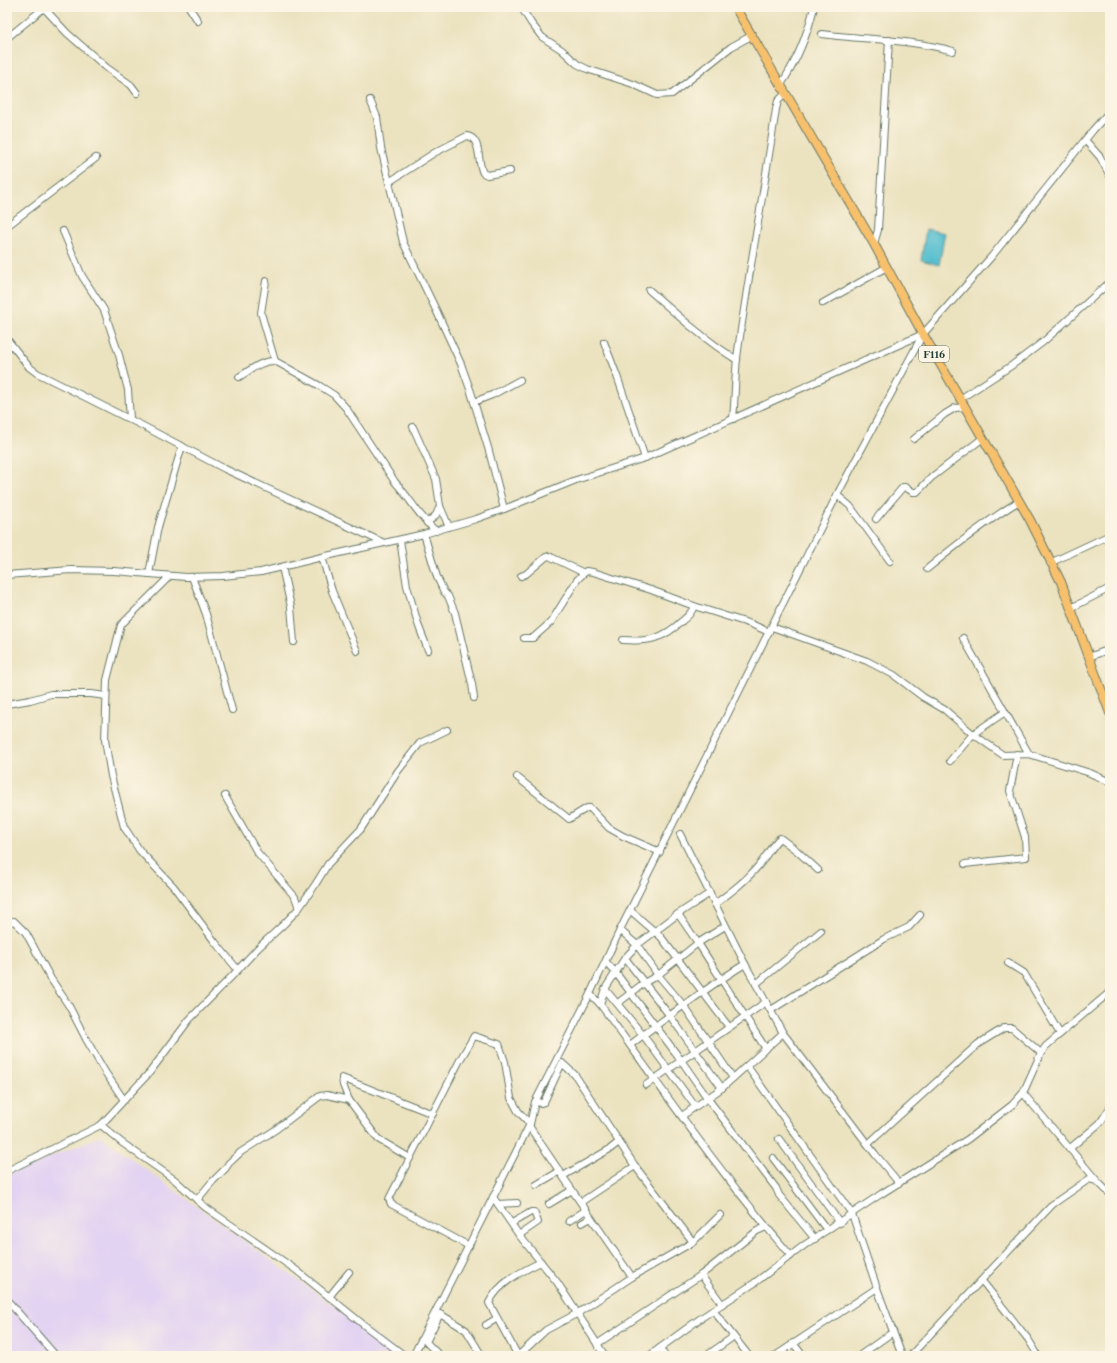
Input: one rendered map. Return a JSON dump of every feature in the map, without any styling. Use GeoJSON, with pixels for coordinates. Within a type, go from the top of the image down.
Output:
{"type":"FeatureCollection","features":[{"type":"Feature","properties":{"kind":"main road","name":"F116"},"geometry":{"type":"LineString","coordinates":[[735,7],[874,244],[923,334],[1030,520],[1050,563],[1061,582],[1109,709]]}},
{"type":"Feature","properties":{"kind":"street"},"geometry":{"type":"LineString","coordinates":[[7,38],[45,7],[67,33],[107,68],[131,85],[137,93]]}},
{"type":"Feature","properties":{"kind":"street"},"geometry":{"type":"LineString","coordinates":[[190,7],[198,21]]}},
{"type":"Feature","properties":{"kind":"street"},"geometry":{"type":"LineString","coordinates":[[521,7],[542,37],[562,50],[577,64],[587,69],[634,84],[657,95],[672,94],[731,47],[751,36]]}},
{"type":"Feature","properties":{"kind":"street"},"geometry":{"type":"LineString","coordinates":[[780,86],[795,64],[807,34],[814,7]]}},
{"type":"Feature","properties":{"kind":"street"},"geometry":{"type":"LineString","coordinates":[[822,34],[889,40],[934,46],[953,51]]}},
{"type":"Feature","properties":{"kind":"street"},"geometry":{"type":"LineString","coordinates":[[874,244],[878,230],[889,40]]}},
{"type":"Feature","properties":{"kind":"street"},"geometry":{"type":"LineString","coordinates":[[733,418],[737,360],[747,289],[776,109],[778,101],[785,94]]}},
{"type":"Feature","properties":{"kind":"street"},"geometry":{"type":"LineString","coordinates":[[370,100],[377,117],[381,148],[403,242],[461,364],[493,463],[504,509]]}},
{"type":"Feature","properties":{"kind":"street"},"geometry":{"type":"LineString","coordinates":[[413,1356],[529,1125],[535,1102],[606,962],[620,930],[631,911],[837,495],[923,334],[992,256],[1110,111]]}},
{"type":"Feature","properties":{"kind":"street"},"geometry":{"type":"LineString","coordinates":[[389,182],[434,152],[467,136],[472,138],[476,144],[481,170],[483,173],[487,175],[510,171]]}},
{"type":"Feature","properties":{"kind":"street"},"geometry":{"type":"LineString","coordinates":[[1085,140],[1100,157],[1110,176]]}},
{"type":"Feature","properties":{"kind":"street"},"geometry":{"type":"LineString","coordinates":[[7,226],[96,158]]}},
{"type":"Feature","properties":{"kind":"street"},"geometry":{"type":"LineString","coordinates":[[63,231],[82,276],[104,310],[119,355],[128,390],[130,419]]}},
{"type":"Feature","properties":{"kind":"street"},"geometry":{"type":"LineString","coordinates":[[823,303],[887,267]]}},
{"type":"Feature","properties":{"kind":"street"},"geometry":{"type":"LineString","coordinates":[[266,281],[261,313],[275,361]]}},
{"type":"Feature","properties":{"kind":"street"},"geometry":{"type":"LineString","coordinates":[[960,399],[1011,366],[1043,342],[1110,282]]}},
{"type":"Feature","properties":{"kind":"street"},"geometry":{"type":"LineString","coordinates":[[649,290],[696,332],[714,346],[737,360]]}},
{"type":"Feature","properties":{"kind":"street"},"geometry":{"type":"LineString","coordinates":[[7,575],[71,570],[192,577],[223,576],[262,572],[436,531],[504,509],[576,480],[645,458],[923,334]]}},
{"type":"Feature","properties":{"kind":"street"},"geometry":{"type":"LineString","coordinates":[[8,342],[32,371],[130,419],[225,469],[384,543]]}},
{"type":"Feature","properties":{"kind":"street"},"geometry":{"type":"LineString","coordinates":[[604,342],[645,458]]}},
{"type":"Feature","properties":{"kind":"street"},"geometry":{"type":"LineString","coordinates":[[239,378],[260,364],[268,361],[275,361],[334,395],[346,408],[392,478],[403,490],[426,523],[436,531]]}},
{"type":"Feature","properties":{"kind":"street"},"geometry":{"type":"LineString","coordinates":[[474,402],[492,396],[520,380]]}},
{"type":"Feature","properties":{"kind":"street"},"geometry":{"type":"LineString","coordinates":[[914,439],[944,414],[955,408],[965,407]]}},
{"type":"Feature","properties":{"kind":"street"},"geometry":{"type":"LineString","coordinates":[[413,426],[436,479],[440,506],[448,527]]}},
{"type":"Feature","properties":{"kind":"street"},"geometry":{"type":"LineString","coordinates":[[876,519],[903,487],[905,486],[913,492],[917,492],[932,477],[983,438]]}},
{"type":"Feature","properties":{"kind":"street"},"geometry":{"type":"LineString","coordinates":[[149,574],[158,527],[182,446]]}},
{"type":"Feature","properties":{"kind":"street"},"geometry":{"type":"LineString","coordinates":[[837,495],[850,506],[890,561]]}},
{"type":"Feature","properties":{"kind":"street"},"geometry":{"type":"LineString","coordinates":[[927,569],[952,548],[999,513],[1019,501]]}},
{"type":"Feature","properties":{"kind":"street"},"geometry":{"type":"LineString","coordinates":[[426,523],[436,515],[440,506]]}},
{"type":"Feature","properties":{"kind":"street"},"geometry":{"type":"LineString","coordinates":[[424,534],[437,577],[444,592],[448,596],[455,613],[474,698]]}},
{"type":"Feature","properties":{"kind":"street"},"geometry":{"type":"LineString","coordinates":[[1050,563],[1110,535]]}},
{"type":"Feature","properties":{"kind":"street"},"geometry":{"type":"LineString","coordinates":[[400,540],[407,586],[419,627],[428,650]]}},
{"type":"Feature","properties":{"kind":"street"},"geometry":{"type":"LineString","coordinates":[[521,576],[526,574],[549,556],[584,573]]}},
{"type":"Feature","properties":{"kind":"street"},"geometry":{"type":"LineString","coordinates":[[322,557],[332,591],[357,651]]}},
{"type":"Feature","properties":{"kind":"street"},"geometry":{"type":"LineString","coordinates":[[282,567],[291,607],[294,642]]}},
{"type":"Feature","properties":{"kind":"street"},"geometry":{"type":"LineString","coordinates":[[524,638],[533,638],[551,622],[577,580],[586,571],[600,574],[651,590],[694,606],[771,629],[867,661],[894,675],[923,697],[945,710],[973,734],[1003,755],[1029,754],[1090,773],[1110,782]]}},
{"type":"Feature","properties":{"kind":"street"},"geometry":{"type":"LineString","coordinates":[[170,576],[121,625],[107,680],[105,740],[111,776],[124,827],[140,851],[174,887],[238,970]]}},
{"type":"Feature","properties":{"kind":"street"},"geometry":{"type":"LineString","coordinates":[[192,577],[206,614],[232,710]]}},
{"type":"Feature","properties":{"kind":"street"},"geometry":{"type":"LineString","coordinates":[[1070,608],[1110,588]]}},
{"type":"Feature","properties":{"kind":"street"},"geometry":{"type":"LineString","coordinates":[[623,640],[640,641],[666,634],[691,612],[694,606]]}},
{"type":"Feature","properties":{"kind":"street"},"geometry":{"type":"LineString","coordinates":[[963,638],[1029,754]]}},
{"type":"Feature","properties":{"kind":"street"},"geometry":{"type":"LineString","coordinates":[[1089,657],[1110,649]]}},
{"type":"Feature","properties":{"kind":"street"},"geometry":{"type":"LineString","coordinates":[[7,704],[51,694],[106,696]]}},
{"type":"Feature","properties":{"kind":"street"},"geometry":{"type":"LineString","coordinates":[[950,761],[973,734],[1005,712]]}},
{"type":"Feature","properties":{"kind":"street"},"geometry":{"type":"LineString","coordinates":[[7,1171],[101,1125],[150,1072],[189,1020],[258,948],[285,924],[299,908],[328,864],[361,829],[398,772],[420,743],[447,730]]}},
{"type":"Feature","properties":{"kind":"street"},"geometry":{"type":"LineString","coordinates":[[965,864],[1026,857],[1025,837],[1010,791],[1017,754]]}},
{"type":"Feature","properties":{"kind":"street"},"geometry":{"type":"LineString","coordinates":[[517,777],[569,818],[587,808],[590,808],[609,828],[622,836],[660,852]]}},
{"type":"Feature","properties":{"kind":"street"},"geometry":{"type":"LineString","coordinates":[[225,796],[257,852],[295,897],[299,908]]}},
{"type":"Feature","properties":{"kind":"street"},"geometry":{"type":"LineString","coordinates":[[680,834],[725,926],[784,1033],[899,1183]]}},
{"type":"Feature","properties":{"kind":"street"},"geometry":{"type":"LineString","coordinates":[[715,904],[759,866],[775,842],[780,838],[818,870]]}},
{"type":"Feature","properties":{"kind":"street"},"geometry":{"type":"LineString","coordinates":[[600,1004],[606,989],[616,972],[625,958],[637,945],[678,914],[710,893]]}},
{"type":"Feature","properties":{"kind":"street"},"geometry":{"type":"LineString","coordinates":[[631,911],[656,932],[729,1027]]}},
{"type":"Feature","properties":{"kind":"street"},"geometry":{"type":"LineString","coordinates":[[678,914],[766,1049]]}},
{"type":"Feature","properties":{"kind":"street"},"geometry":{"type":"LineString","coordinates":[[771,1010],[884,939],[909,927],[920,915]]}},
{"type":"Feature","properties":{"kind":"street"},"geometry":{"type":"LineString","coordinates":[[7,923],[14,921],[26,933],[51,979],[69,1006],[90,1046],[124,1100]]}},
{"type":"Feature","properties":{"kind":"street"},"geometry":{"type":"LineString","coordinates":[[618,1003],[631,992],[658,975],[698,944],[725,926]]}},
{"type":"Feature","properties":{"kind":"street"},"geometry":{"type":"LineString","coordinates":[[620,930],[637,945],[658,975],[684,1006],[733,1078]]}},
{"type":"Feature","properties":{"kind":"street"},"geometry":{"type":"LineString","coordinates":[[756,984],[821,931]]}},
{"type":"Feature","properties":{"kind":"street"},"geometry":{"type":"LineString","coordinates":[[625,958],[670,1016],[722,1088]]}},
{"type":"Feature","properties":{"kind":"street"},"geometry":{"type":"LineString","coordinates":[[606,962],[616,972],[779,1194],[815,1239]]}},
{"type":"Feature","properties":{"kind":"street"},"geometry":{"type":"LineString","coordinates":[[1008,963],[1024,973],[1060,1034]]}},
{"type":"Feature","properties":{"kind":"street"},"geometry":{"type":"LineString","coordinates":[[630,1045],[721,979],[745,964]]}},
{"type":"Feature","properties":{"kind":"street"},"geometry":{"type":"LineString","coordinates":[[606,989],[644,1035],[695,1106]]}},
{"type":"Feature","properties":{"kind":"street"},"geometry":{"type":"LineString","coordinates":[[649,1356],[827,1230],[968,1140],[1012,1105],[1023,1093],[1041,1052],[1051,1041],[1110,992]]}},
{"type":"Feature","properties":{"kind":"street"},"geometry":{"type":"LineString","coordinates":[[590,994],[600,1004],[766,1227],[791,1256]]}},
{"type":"Feature","properties":{"kind":"street"},"geometry":{"type":"LineString","coordinates":[[646,1085],[766,1002]]}},
{"type":"Feature","properties":{"kind":"street"},"geometry":{"type":"LineString","coordinates":[[868,1144],[978,1044],[1004,1028],[1012,1028],[1041,1052]]}},
{"type":"Feature","properties":{"kind":"street"},"geometry":{"type":"LineString","coordinates":[[682,1116],[722,1088],[784,1033]]}},
{"type":"Feature","properties":{"kind":"street"},"geometry":{"type":"LineString","coordinates":[[469,1246],[389,1202],[388,1199],[474,1036],[499,1044],[505,1062],[511,1098],[518,1111],[632,1277]]}},
{"type":"Feature","properties":{"kind":"street"},"geometry":{"type":"LineString","coordinates":[[535,1102],[544,1102],[562,1063],[578,1079],[635,1166],[693,1242]]}},
{"type":"Feature","properties":{"kind":"street"},"geometry":{"type":"LineString","coordinates":[[747,1066],[852,1214],[902,1356]]}},
{"type":"Feature","properties":{"kind":"street"},"geometry":{"type":"LineString","coordinates":[[410,1158],[378,1139],[349,1100],[342,1078],[433,1114]]}},
{"type":"Feature","properties":{"kind":"street"},"geometry":{"type":"LineString","coordinates":[[1023,1093],[1069,1149],[1110,1194]]}},
{"type":"Feature","properties":{"kind":"street"},"geometry":{"type":"LineString","coordinates":[[197,1200],[210,1183],[225,1170],[229,1163],[241,1152],[275,1130],[320,1096],[327,1095],[349,1100]]}},
{"type":"Feature","properties":{"kind":"street"},"geometry":{"type":"LineString","coordinates":[[1069,1149],[1100,1123],[1110,1108]]}},
{"type":"Feature","properties":{"kind":"street"},"geometry":{"type":"LineString","coordinates":[[101,1125],[133,1151],[175,1180],[197,1200],[296,1270],[405,1356]]}},
{"type":"Feature","properties":{"kind":"street"},"geometry":{"type":"LineString","coordinates":[[779,1139],[840,1223]]}},
{"type":"Feature","properties":{"kind":"street"},"geometry":{"type":"LineString","coordinates":[[536,1185],[562,1174],[610,1149],[619,1142]]}},
{"type":"Feature","properties":{"kind":"street"},"geometry":{"type":"LineString","coordinates":[[773,1158],[827,1230]]}},
{"type":"Feature","properties":{"kind":"street"},"geometry":{"type":"LineString","coordinates":[[581,1202],[635,1166]]}},
{"type":"Feature","properties":{"kind":"street"},"geometry":{"type":"LineString","coordinates":[[910,1356],[1053,1204],[1089,1179],[1097,1181]]}},
{"type":"Feature","properties":{"kind":"street"},"geometry":{"type":"LineString","coordinates":[[549,1204],[572,1190]]}},
{"type":"Feature","properties":{"kind":"street"},"geometry":{"type":"LineString","coordinates":[[493,1197],[519,1235],[557,1282],[605,1356]]}},
{"type":"Feature","properties":{"kind":"street"},"geometry":{"type":"LineString","coordinates":[[498,1204],[517,1203]]}},
{"type":"Feature","properties":{"kind":"street"},"geometry":{"type":"LineString","coordinates":[[569,1221],[586,1210]]}},
{"type":"Feature","properties":{"kind":"street"},"geometry":{"type":"LineString","coordinates":[[512,1223],[531,1212],[534,1212],[538,1222],[519,1235]]}},
{"type":"Feature","properties":{"kind":"street"},"geometry":{"type":"LineString","coordinates":[[541,1262],[514,1276],[494,1294],[489,1303],[496,1319],[518,1356],[546,1330],[578,1313],[632,1277],[693,1242],[720,1215]]}},
{"type":"Feature","properties":{"kind":"street"},"geometry":{"type":"LineString","coordinates":[[582,1223],[591,1218]]}},
{"type":"Feature","properties":{"kind":"street"},"geometry":{"type":"LineString","coordinates":[[598,1344],[701,1275],[757,1231],[766,1227]]}},
{"type":"Feature","properties":{"kind":"street"},"geometry":{"type":"LineString","coordinates":[[329,1297],[349,1272]]}},
{"type":"Feature","properties":{"kind":"street"},"geometry":{"type":"LineString","coordinates":[[701,1275],[722,1304]]}},
{"type":"Feature","properties":{"kind":"street"},"geometry":{"type":"LineString","coordinates":[[982,1281],[1028,1339],[1036,1352]]}},
{"type":"Feature","properties":{"kind":"street"},"geometry":{"type":"LineString","coordinates":[[775,1356],[877,1288]]}},
{"type":"Feature","properties":{"kind":"street"},"geometry":{"type":"LineString","coordinates":[[7,1300],[56,1356]]}},
{"type":"Feature","properties":{"kind":"street"},"geometry":{"type":"LineString","coordinates":[[713,1310],[749,1356]]}},
{"type":"Feature","properties":{"kind":"street"},"geometry":{"type":"LineString","coordinates":[[440,1356],[426,1342],[440,1314],[466,1330],[482,1356]]}},
{"type":"Feature","properties":{"kind":"street"},"geometry":{"type":"LineString","coordinates":[[486,1325],[496,1319]]}},
{"type":"Feature","properties":{"kind":"street"},"geometry":{"type":"LineString","coordinates":[[859,1356],[893,1332]]}},
{"type":"Feature","properties":{"kind":"street"},"geometry":{"type":"LineString","coordinates":[[706,1356],[733,1336]]}},
{"type":"Feature","properties":{"kind":"street"},"geometry":{"type":"LineString","coordinates":[[793,1344],[803,1356]]}},
{"type":"Feature","properties":{"kind":"street"},"geometry":{"type":"LineString","coordinates":[[660,1348],[665,1356]]}},
{"type":"Feature","properties":{"kind":"shaded area"},"geometry":{"type":"Polygon","coordinates":[[[100,1136],[403,1356],[7,1356],[7,1175],[100,1136]]]}},
{"type":"Feature","properties":{"kind":"water"},"geometry":{"type":"Polygon","coordinates":[[[926,229],[945,233],[939,265],[921,260],[926,229]]]}}]}
